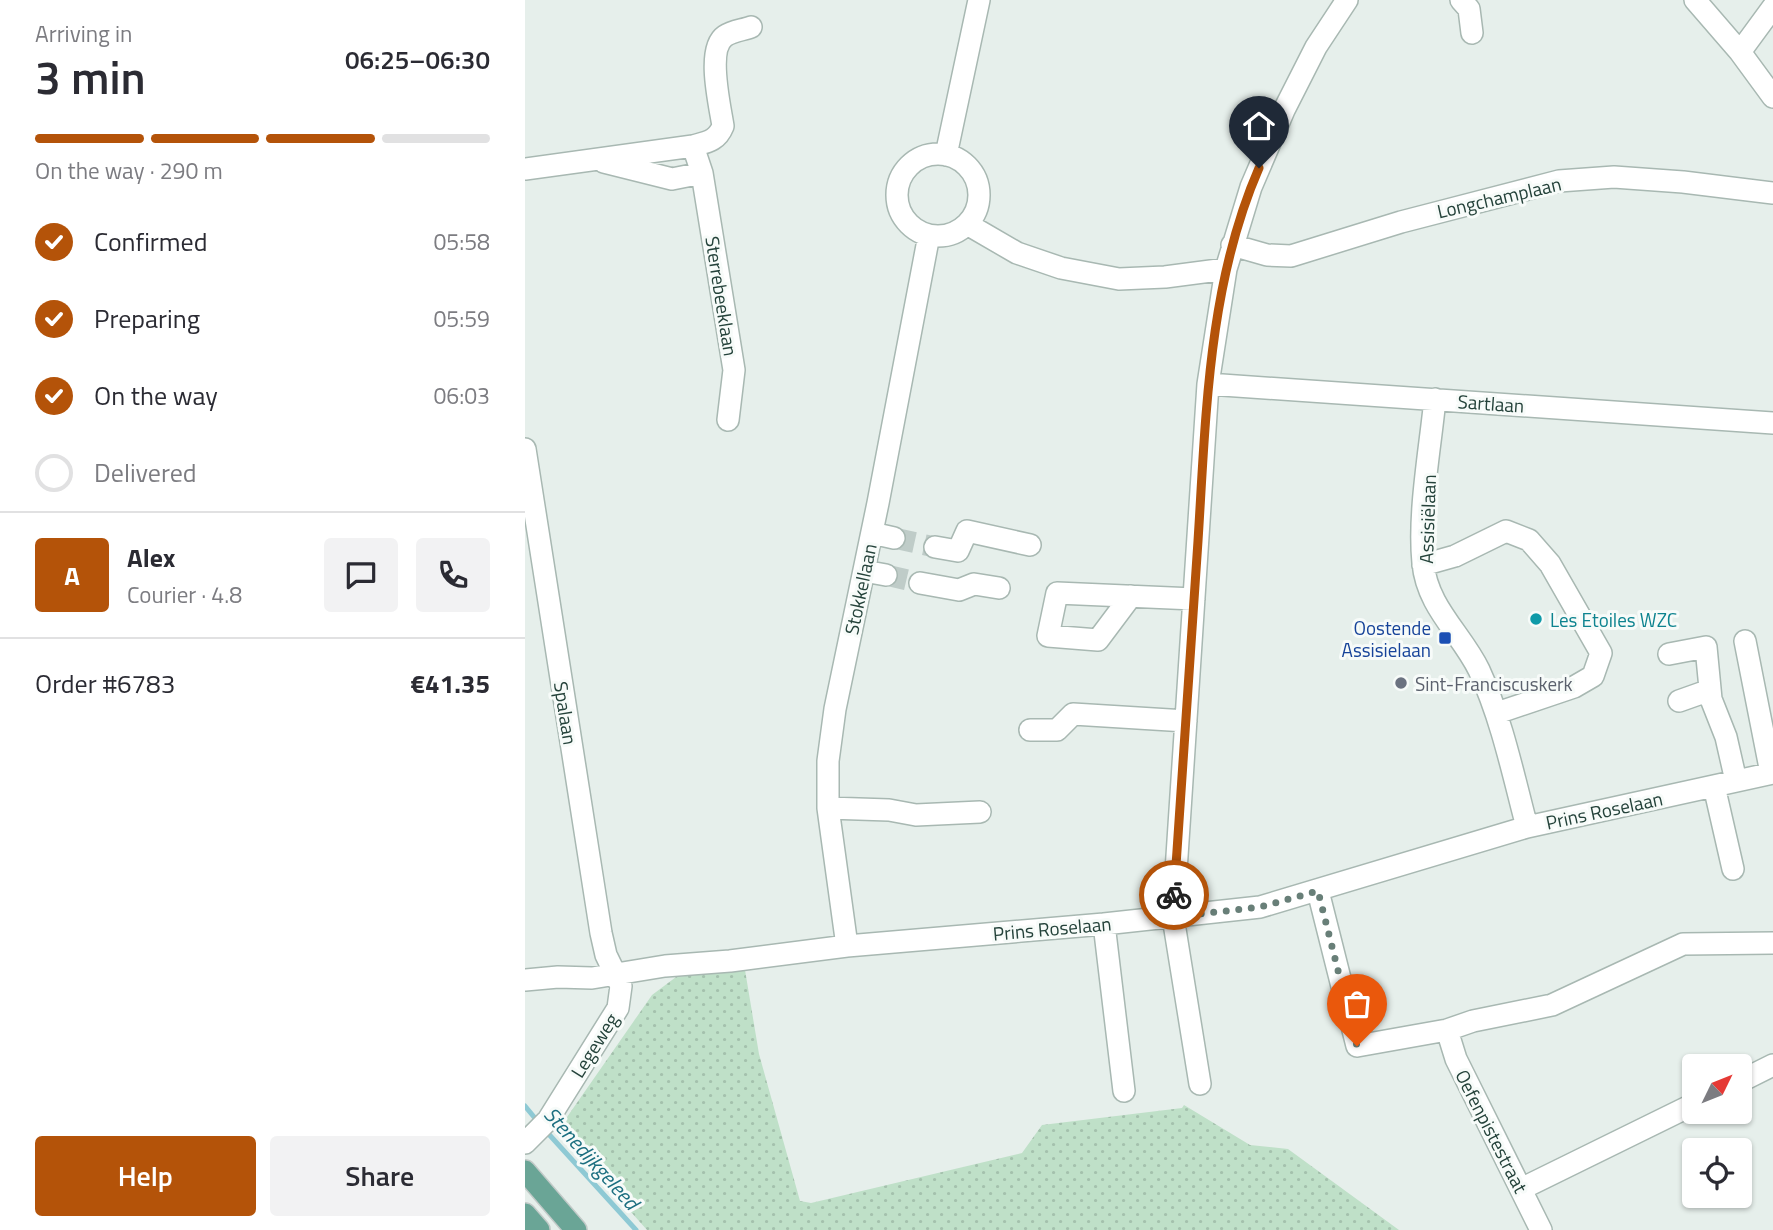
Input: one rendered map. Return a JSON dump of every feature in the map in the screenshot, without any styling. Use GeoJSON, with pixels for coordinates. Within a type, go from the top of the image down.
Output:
{"type":"FeatureCollection","features":[{"type":"Feature","properties":{"kind":"main road"},"geometry":{"type":"LineString","coordinates":[[525,1171],[576,1230]]}},
{"type":"Feature","properties":{"kind":"main road"},"geometry":{"type":"LineString","coordinates":[[525,1214],[539,1230]]}},
{"type":"Feature","properties":{"kind":"street"},"geometry":{"type":"LineString","coordinates":[[946,155],[979,0]]}},
{"type":"Feature","properties":{"kind":"street"},"geometry":{"type":"LineString","coordinates":[[1200,1083],[1173,917],[1208,384],[1226,269],[1251,187],[1284,110],[1317,47],[1347,0]]}},
{"type":"Feature","properties":{"kind":"street"},"geometry":{"type":"LineString","coordinates":[[1461,0],[1469,9],[1472,33]]}},
{"type":"Feature","properties":{"kind":"street"},"geometry":{"type":"LineString","coordinates":[[1695,0],[1740,52],[1773,97]]}},
{"type":"Feature","properties":{"kind":"street"},"geometry":{"type":"LineString","coordinates":[[1740,52],[1773,8]]}},
{"type":"Feature","properties":{"kind":"street"},"geometry":{"type":"LineString","coordinates":[[525,169],[693,146],[712,141],[720,134],[723,126],[715,62],[719,42],[726,35],[751,27]]}},
{"type":"Feature","properties":{"kind":"street","name":"Sterrebeeklaan"},"geometry":{"type":"LineString","coordinates":[[693,146],[702,173],[734,370],[728,420]]}},
{"type":"Feature","properties":{"kind":"street"},"geometry":{"type":"LineString","coordinates":[[932,154],[946,155],[971,170],[977,183],[978,198],[975,212],[967,223],[956,232],[943,235],[929,235],[916,230],[902,214],[897,193],[899,179],[907,167],[932,154]]}},
{"type":"Feature","properties":{"kind":"street"},"geometry":{"type":"LineString","coordinates":[[592,159],[672,179],[702,173]]}},
{"type":"Feature","properties":{"kind":"street","name":"Longchamplaan"},"geometry":{"type":"LineString","coordinates":[[1232,245],[1267,255],[1291,256],[1414,218],[1559,181],[1614,177],[1773,193]]}},
{"type":"Feature","properties":{"kind":"street"},"geometry":{"type":"LineString","coordinates":[[967,223],[1017,253],[1062,268],[1119,279],[1165,278],[1226,269]]}},
{"type":"Feature","properties":{"kind":"street","name":"Stokkellaan"},"geometry":{"type":"LineString","coordinates":[[847,946],[828,808],[828,761],[835,709],[929,235]]}},
{"type":"Feature","properties":{"kind":"street","name":"Sartlaan"},"geometry":{"type":"LineString","coordinates":[[1208,384],[1773,423]]}},
{"type":"Feature","properties":{"kind":"street","name":"Assisiëlaan"},"geometry":{"type":"LineString","coordinates":[[1435,399],[1423,520],[1423,565],[1433,601],[1478,667],[1497,713],[1527,827]]}},
{"type":"Feature","properties":{"kind":"street","name":"Spalaan"},"geometry":{"type":"LineString","coordinates":[[525,449],[601,933],[606,955],[615,974]]}},
{"type":"Feature","properties":{"kind":"street"},"geometry":{"type":"LineString","coordinates":[[935,547],[958,551],[967,531],[1030,545]]}},
{"type":"Feature","properties":{"kind":"street"},"geometry":{"type":"LineString","coordinates":[[1423,565],[1455,556],[1506,531],[1529,540],[1550,564],[1601,653],[1593,676],[1574,687],[1497,713]]}},
{"type":"Feature","properties":{"kind":"street"},"geometry":{"type":"LineString","coordinates":[[872,533],[894,538]]}},
{"type":"Feature","properties":{"kind":"street"},"geometry":{"type":"LineString","coordinates":[[864,571],[886,575]]}},
{"type":"Feature","properties":{"kind":"street"},"geometry":{"type":"LineString","coordinates":[[920,583],[959,590],[974,584],[999,588]]}},
{"type":"Feature","properties":{"kind":"street"},"geometry":{"type":"LineString","coordinates":[[1131,596],[1194,599]]}},
{"type":"Feature","properties":{"kind":"street"},"geometry":{"type":"LineString","coordinates":[[1745,642],[1772,773]]}},
{"type":"Feature","properties":{"kind":"street"},"geometry":{"type":"LineString","coordinates":[[1669,654],[1706,647],[1710,690],[1726,737],[1736,781]]}},
{"type":"Feature","properties":{"kind":"street"},"geometry":{"type":"LineString","coordinates":[[1679,701],[1710,690]]}},
{"type":"Feature","properties":{"kind":"street"},"geometry":{"type":"LineString","coordinates":[[1030,730],[1057,730],[1073,714],[1186,721]]}},
{"type":"Feature","properties":{"kind":"street","name":"Prins Roselaan"},"geometry":{"type":"LineString","coordinates":[[525,980],[592,978],[665,966],[730,961],[847,946],[1104,924],[1260,907],[1527,827],[1772,773]]}},
{"type":"Feature","properties":{"kind":"street"},"geometry":{"type":"LineString","coordinates":[[1714,786],[1733,869]]}},
{"type":"Feature","properties":{"kind":"street"},"geometry":{"type":"LineString","coordinates":[[828,808],[889,810],[916,815],[980,812]]}},
{"type":"Feature","properties":{"kind":"street"},"geometry":{"type":"LineString","coordinates":[[1318,891],[1357,1046],[1447,1030],[1473,1021],[1552,1005],[1683,944],[1772,950]]}},
{"type":"Feature","properties":{"kind":"street"},"geometry":{"type":"LineString","coordinates":[[1104,924],[1124,1091]]}},
{"type":"Feature","properties":{"kind":"street","name":"Legeweg"},"geometry":{"type":"LineString","coordinates":[[528,1140],[548,1120],[618,1007],[621,986],[615,974]]}},
{"type":"Feature","properties":{"kind":"street","name":"Oefenpistestraat"},"geometry":{"type":"LineString","coordinates":[[1447,1030],[1456,1059],[1542,1230]]}},
{"type":"Feature","properties":{"kind":"street"},"geometry":{"type":"LineString","coordinates":[[1752,1076],[1773,1065]]}},
{"type":"Feature","properties":{"kind":"street"},"geometry":{"type":"LineString","coordinates":[[1521,1189],[1682,1110]]}},
{"type":"Feature","properties":{"kind":"green space"},"geometry":{"type":"Polygon","coordinates":[[[745,970],[759,1054],[800,1201],[811,1203],[1022,1153],[1042,1125],[1182,1108],[1184,1105],[1250,1145],[1288,1149],[1399,1230],[647,1230],[558,1130],[652,995],[676,977],[745,970]]]}},
{"type":"Feature","properties":{"kind":"waterway","name":"Stenedijkgeleed"},"geometry":{"type":"LineString","coordinates":[[525,1106],[539,1123]]}},
{"type":"Feature","properties":{"kind":"waterway","name":"Stenedijkgeleed"},"geometry":{"type":"LineString","coordinates":[[545,1130],[636,1230]]}},
{"type":"Feature","properties":{"kind":"tunnel"},"geometry":{"type":"LineString","coordinates":[[894,538],[935,547]]}},
{"type":"Feature","properties":{"kind":"tunnel"},"geometry":{"type":"LineString","coordinates":[[886,575],[920,583]]}},
{"type":"Feature","properties":{"kind":"way so far"},"geometry":{"type":"LineString","coordinates":[[1174,895],[1173,917],[1260,907],[1318,891],[1357,1046]]}},
{"type":"Feature","properties":{"kind":"place","name":"Les Etoiles WZC"},"geometry":{"type":"Point","coordinates":[1536,619]}},
{"type":"Feature","properties":{"kind":"place","name":"Oostende Assisielaan"},"geometry":{"type":"Point","coordinates":[1445,638]}},
{"type":"Feature","properties":{"kind":"place","name":"Sint-Franciscuskerk"},"geometry":{"type":"Point","coordinates":[1401,683]}},
{"type":"Feature","properties":{"kind":"route"},"geometry":{"type":"LineString","coordinates":[[1174,895],[1208,384],[1226,269],[1259,168]]}}]}
